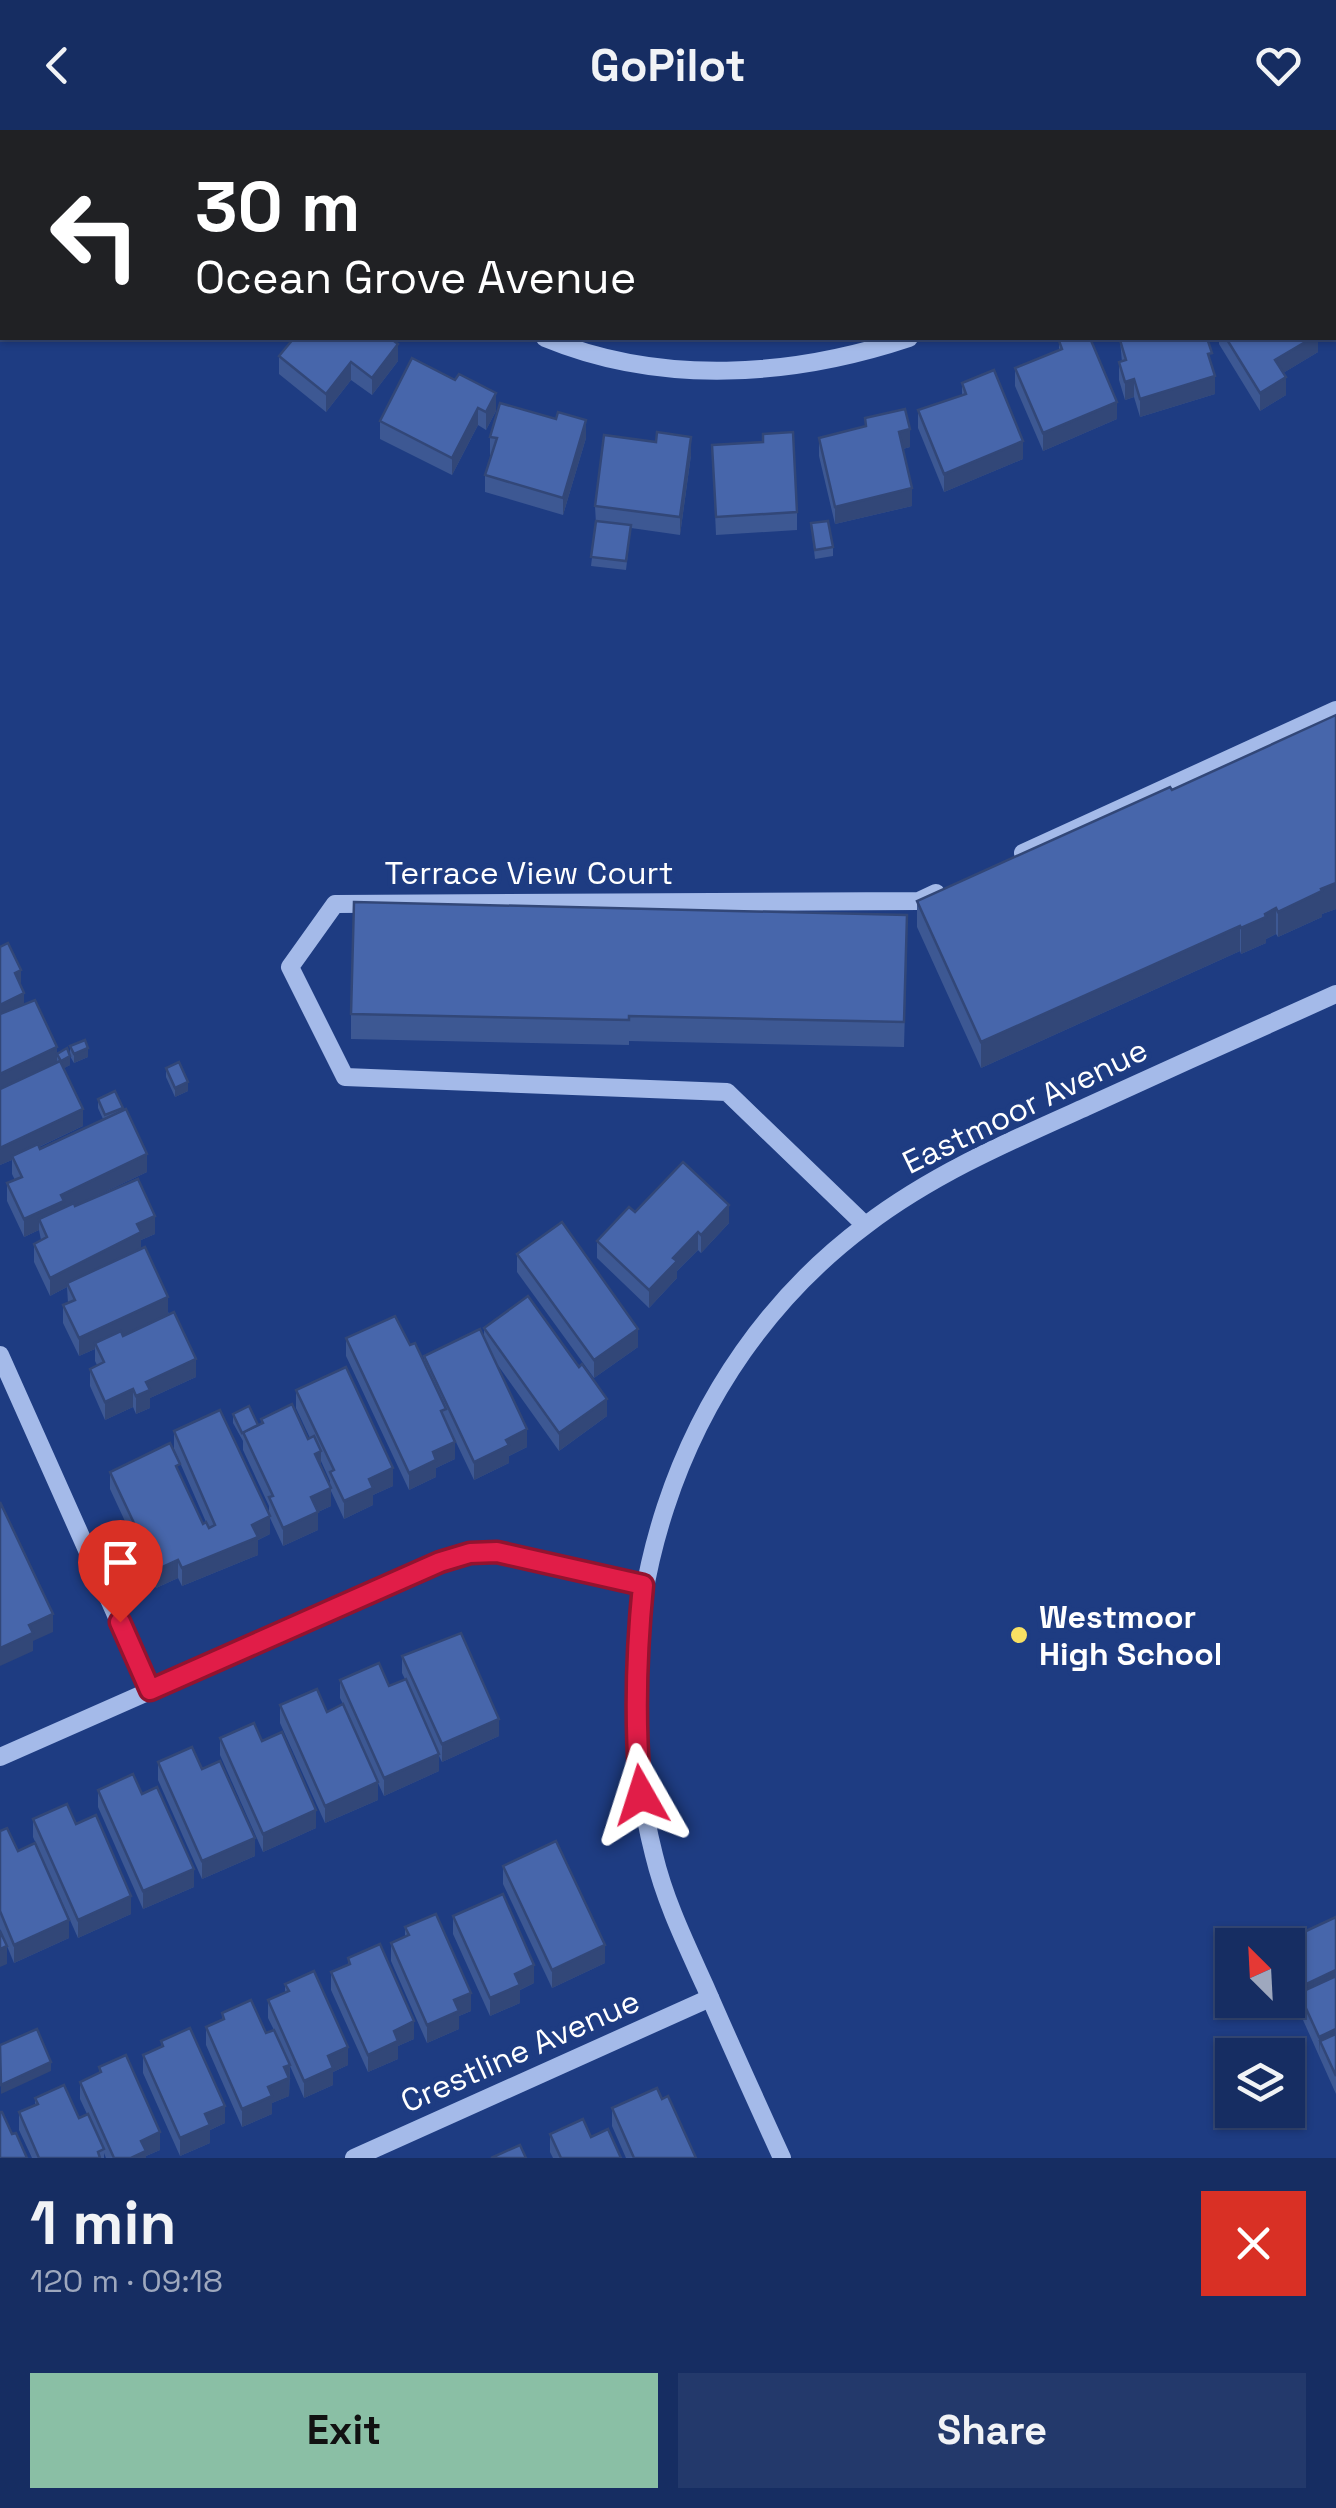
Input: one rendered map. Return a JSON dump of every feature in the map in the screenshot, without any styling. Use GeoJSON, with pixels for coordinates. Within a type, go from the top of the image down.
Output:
{"type":"FeatureCollection","features":[{"type":"Feature","properties":{"kind":"street"},"geometry":{"type":"LineString","coordinates":[[551,340],[631,362],[702,372],[784,369],[903,340]]}},
{"type":"Feature","properties":{"kind":"street"},"geometry":{"type":"LineString","coordinates":[[1010,860],[1336,710]]}},
{"type":"Feature","properties":{"kind":"street","name":"Terrace View Court"},"geometry":{"type":"LineString","coordinates":[[865,1225],[728,1092],[346,1077],[290,967],[335,904],[919,901],[955,884]]}},
{"type":"Feature","properties":{"kind":"street","name":"Eastmoor Avenue"},"geometry":{"type":"LineString","coordinates":[[782,2158],[674,1918],[654,1857],[641,1795],[635,1734],[635,1664],[643,1585],[661,1519],[685,1456],[717,1392],[758,1330],[807,1275],[865,1225],[926,1184],[989,1151],[1336,994]]}},
{"type":"Feature","properties":{"kind":"street"},"geometry":{"type":"LineString","coordinates":[[0,1355],[150,1690]]}},
{"type":"Feature","properties":{"kind":"street"},"geometry":{"type":"LineString","coordinates":[[0,1757],[440,1562],[470,1553],[525,1556],[643,1585]]}},
{"type":"Feature","properties":{"kind":"street","name":"Crestline Avenue"},"geometry":{"type":"LineString","coordinates":[[354,2158],[710,1998]]}},
{"type":"Feature","properties":{"kind":"building"},"geometry":{"type":"Polygon","coordinates":[[[292,340],[393,340],[398,344],[372,378],[351,362],[326,394],[279,356],[292,340]]]}},
{"type":"Feature","properties":{"kind":"building"},"geometry":{"type":"Polygon","coordinates":[[[1091,340],[1117,402],[1043,433],[1015,368],[1062,349],[1059,341],[1091,340]]]}},
{"type":"Feature","properties":{"kind":"building"},"geometry":{"type":"Polygon","coordinates":[[[1120,340],[1208,340],[1215,376],[1140,399],[1134,379],[1125,382],[1119,362],[1126,360],[1120,340]]]}},
{"type":"Feature","properties":{"kind":"building"},"geometry":{"type":"Polygon","coordinates":[[[1227,340],[1309,340],[1275,360],[1286,377],[1260,393],[1227,340]]]}},
{"type":"Feature","properties":{"kind":"building"},"geometry":{"type":"Polygon","coordinates":[[[412,358],[455,380],[459,374],[496,393],[486,412],[478,408],[452,458],[380,421],[412,358]]]}},
{"type":"Feature","properties":{"kind":"building"},"geometry":{"type":"Polygon","coordinates":[[[994,370],[1023,441],[944,474],[918,410],[966,394],[962,383],[994,370]]]}},
{"type":"Feature","properties":{"kind":"building"},"geometry":{"type":"Polygon","coordinates":[[[500,403],[556,419],[558,412],[586,420],[563,498],[485,475],[497,438],[490,437],[500,403]]]}},
{"type":"Feature","properties":{"kind":"building"},"geometry":{"type":"Polygon","coordinates":[[[905,409],[910,429],[899,432],[912,488],[835,507],[819,438],[866,426],[865,418],[905,409]]]}},
{"type":"Feature","properties":{"kind":"building"},"geometry":{"type":"Polygon","coordinates":[[[657,432],[691,437],[680,517],[595,506],[604,435],[656,442],[657,432]]]}},
{"type":"Feature","properties":{"kind":"building"},"geometry":{"type":"Polygon","coordinates":[[[793,432],[797,512],[716,517],[712,445],[763,442],[763,434],[793,432]]]}},
{"type":"Feature","properties":{"kind":"building"},"geometry":{"type":"Polygon","coordinates":[[[596,521],[631,525],[626,561],[591,557],[596,521]]]}},
{"type":"Feature","properties":{"kind":"building"},"geometry":{"type":"Polygon","coordinates":[[[828,521],[833,547],[815,550],[811,523],[828,521]]]}},
{"type":"Feature","properties":{"kind":"building"},"geometry":{"type":"Polygon","coordinates":[[[1336,715],[1336,883],[981,1042],[917,901],[1336,715]]]}},
{"type":"Feature","properties":{"kind":"building"},"geometry":{"type":"Polygon","coordinates":[[[354,902],[907,915],[904,1022],[351,1014],[354,902]]]}},
{"type":"Feature","properties":{"kind":"building"},"geometry":{"type":"Polygon","coordinates":[[[8,943],[21,970],[15,973],[24,993],[0,1005],[0,947],[8,943]]]}},
{"type":"Feature","properties":{"kind":"building"},"geometry":{"type":"Polygon","coordinates":[[[35,1000],[57,1047],[0,1074],[0,1014],[35,1000]]]}},
{"type":"Feature","properties":{"kind":"building"},"geometry":{"type":"Polygon","coordinates":[[[85,1040],[88,1048],[74,1054],[70,1046],[85,1040]]]}},
{"type":"Feature","properties":{"kind":"building"},"geometry":{"type":"Polygon","coordinates":[[[67,1048],[70,1056],[61,1061],[57,1054],[67,1048]]]}},
{"type":"Feature","properties":{"kind":"building"},"geometry":{"type":"Polygon","coordinates":[[[60,1061],[83,1109],[0,1148],[0,1089],[60,1061]]]}},
{"type":"Feature","properties":{"kind":"building"},"geometry":{"type":"Polygon","coordinates":[[[179,1062],[188,1082],[175,1088],[166,1068],[179,1062]]]}},
{"type":"Feature","properties":{"kind":"building"},"geometry":{"type":"Polygon","coordinates":[[[115,1091],[123,1108],[105,1115],[98,1099],[115,1091]]]}},
{"type":"Feature","properties":{"kind":"building"},"geometry":{"type":"Polygon","coordinates":[[[126,1109],[147,1154],[61,1195],[64,1201],[24,1219],[7,1183],[22,1177],[12,1156],[38,1144],[40,1149],[126,1109]]]}},
{"type":"Feature","properties":{"kind":"building"},"geometry":{"type":"Polygon","coordinates":[[[683,1162],[729,1205],[673,1258],[677,1261],[649,1290],[597,1241],[629,1207],[635,1212],[683,1162]]]}},
{"type":"Feature","properties":{"kind":"building"},"geometry":{"type":"Polygon","coordinates":[[[138,1179],[155,1216],[137,1224],[141,1232],[50,1278],[34,1244],[47,1237],[39,1219],[138,1179]]]}},
{"type":"Feature","properties":{"kind":"building"},"geometry":{"type":"Polygon","coordinates":[[[562,1222],[638,1329],[594,1360],[517,1254],[562,1222]]]}},
{"type":"Feature","properties":{"kind":"building"},"geometry":{"type":"Polygon","coordinates":[[[145,1247],[168,1297],[79,1338],[63,1305],[75,1300],[67,1283],[145,1247]]]}},
{"type":"Feature","properties":{"kind":"building"},"geometry":{"type":"Polygon","coordinates":[[[528,1296],[607,1399],[559,1433],[484,1328],[528,1296]]]}},
{"type":"Feature","properties":{"kind":"building"},"geometry":{"type":"Polygon","coordinates":[[[174,1312],[196,1359],[146,1382],[150,1390],[136,1396],[133,1389],[105,1402],[90,1369],[104,1362],[95,1343],[121,1331],[123,1336],[174,1312]]]}},
{"type":"Feature","properties":{"kind":"building"},"geometry":{"type":"Polygon","coordinates":[[[395,1316],[410,1345],[415,1343],[446,1409],[441,1411],[455,1442],[433,1452],[436,1460],[409,1473],[346,1338],[395,1316]]]}},
{"type":"Feature","properties":{"kind":"building"},"geometry":{"type":"Polygon","coordinates":[[[480,1329],[527,1429],[506,1440],[509,1445],[474,1462],[424,1356],[480,1329]]]}},
{"type":"Feature","properties":{"kind":"building"},"geometry":{"type":"Polygon","coordinates":[[[346,1367],[393,1468],[369,1479],[373,1488],[344,1501],[330,1472],[334,1470],[296,1390],[346,1367]]]}},
{"type":"Feature","properties":{"kind":"building"},"geometry":{"type":"Polygon","coordinates":[[[292,1404],[308,1439],[314,1436],[321,1451],[315,1454],[331,1488],[311,1497],[318,1512],[283,1528],[269,1497],[273,1496],[243,1432],[292,1404]]]}},
{"type":"Feature","properties":{"kind":"building"},"geometry":{"type":"Polygon","coordinates":[[[249,1406],[258,1425],[242,1433],[233,1414],[249,1406]]]}},
{"type":"Feature","properties":{"kind":"building"},"geometry":{"type":"Polygon","coordinates":[[[220,1410],[270,1516],[252,1525],[258,1537],[182,1568],[178,1560],[156,1570],[110,1472],[170,1443],[180,1464],[176,1466],[203,1524],[206,1522],[209,1528],[215,1525],[174,1431],[220,1410]]]}},
{"type":"Feature","properties":{"kind":"building"},"geometry":{"type":"Polygon","coordinates":[[[0,1502],[53,1614],[29,1625],[33,1633],[0,1648],[0,1502]]]}},
{"type":"Feature","properties":{"kind":"building"},"geometry":{"type":"Polygon","coordinates":[[[461,1633],[499,1719],[442,1744],[402,1656],[461,1633]]]}},
{"type":"Feature","properties":{"kind":"building"},"geometry":{"type":"Polygon","coordinates":[[[379,1663],[389,1686],[406,1679],[439,1754],[384,1778],[340,1680],[379,1663]]]}},
{"type":"Feature","properties":{"kind":"building"},"geometry":{"type":"Polygon","coordinates":[[[317,1689],[327,1712],[343,1704],[378,1782],[325,1806],[280,1705],[317,1689]]]}},
{"type":"Feature","properties":{"kind":"building"},"geometry":{"type":"Polygon","coordinates":[[[254,1723],[262,1741],[282,1732],[316,1810],[263,1834],[220,1738],[254,1723]]]}},
{"type":"Feature","properties":{"kind":"building"},"geometry":{"type":"Polygon","coordinates":[[[192,1747],[202,1769],[220,1761],[255,1838],[202,1861],[158,1762],[192,1747]]]}},
{"type":"Feature","properties":{"kind":"building"},"geometry":{"type":"Polygon","coordinates":[[[133,1774],[142,1794],[157,1787],[194,1869],[143,1891],[98,1790],[133,1774]]]}},
{"type":"Feature","properties":{"kind":"building"},"geometry":{"type":"Polygon","coordinates":[[[67,1804],[76,1824],[96,1815],[131,1896],[78,1920],[33,1819],[67,1804]]]}},
{"type":"Feature","properties":{"kind":"building"},"geometry":{"type":"Polygon","coordinates":[[[7,1828],[18,1851],[35,1843],[69,1920],[14,1945],[0,1911],[0,1831],[7,1828]]]}},
{"type":"Feature","properties":{"kind":"building"},"geometry":{"type":"Polygon","coordinates":[[[556,1841],[605,1945],[552,1970],[503,1866],[556,1841]]]}},
{"type":"Feature","properties":{"kind":"building"},"geometry":{"type":"Polygon","coordinates":[[[503,1894],[534,1965],[515,1974],[520,1985],[490,1998],[453,1916],[503,1894]]]}},
{"type":"Feature","properties":{"kind":"building"},"geometry":{"type":"Polygon","coordinates":[[[436,1914],[471,1993],[454,2000],[459,2011],[427,2025],[391,1943],[409,1935],[405,1927],[436,1914]]]}},
{"type":"Feature","properties":{"kind":"building"},"geometry":{"type":"Polygon","coordinates":[[[1336,1917],[1336,1970],[1305,1985],[1305,1931],[1336,1917]]]}},
{"type":"Feature","properties":{"kind":"building"},"geometry":{"type":"Polygon","coordinates":[[[0,1931],[7,1946],[0,1949],[0,1931]]]}},
{"type":"Feature","properties":{"kind":"building"},"geometry":{"type":"Polygon","coordinates":[[[380,1944],[414,2021],[394,2031],[398,2041],[368,2055],[331,1972],[350,1964],[348,1958],[380,1944]]]}},
{"type":"Feature","properties":{"kind":"building"},"geometry":{"type":"Polygon","coordinates":[[[314,1971],[348,2047],[328,2056],[333,2068],[304,2081],[268,2000],[289,1991],[285,1984],[314,1971]]]}},
{"type":"Feature","properties":{"kind":"building"},"geometry":{"type":"Polygon","coordinates":[[[1336,1976],[1336,2029],[1319,2037],[1305,2006],[1305,1990],[1336,1976]]]}},
{"type":"Feature","properties":{"kind":"building"},"geometry":{"type":"Polygon","coordinates":[[[251,2000],[266,2033],[274,2030],[290,2065],[284,2067],[289,2078],[268,2087],[272,2096],[242,2109],[206,2027],[224,2019],[222,2013],[251,2000]]]}},
{"type":"Feature","properties":{"kind":"building"},"geometry":{"type":"Polygon","coordinates":[[[190,2028],[225,2106],[205,2114],[210,2125],[180,2138],[143,2055],[163,2046],[161,2041],[190,2028]]]}},
{"type":"Feature","properties":{"kind":"building"},"geometry":{"type":"Polygon","coordinates":[[[37,2029],[51,2062],[1,2085],[0,2045],[37,2029]]]}},
{"type":"Feature","properties":{"kind":"building"},"geometry":{"type":"Polygon","coordinates":[[[1336,2034],[1336,2076],[1320,2041],[1336,2034]]]}},
{"type":"Feature","properties":{"kind":"building"},"geometry":{"type":"Polygon","coordinates":[[[126,2055],[160,2132],[141,2141],[146,2151],[131,2158],[114,2158],[80,2082],[101,2072],[99,2067],[126,2055]]]}},
{"type":"Feature","properties":{"kind":"building"},"geometry":{"type":"Polygon","coordinates":[[[64,2085],[79,2118],[88,2114],[104,2149],[98,2152],[100,2158],[39,2158],[19,2112],[38,2104],[35,2098],[64,2085]]]}},
{"type":"Feature","properties":{"kind":"building"},"geometry":{"type":"Polygon","coordinates":[[[657,2088],[662,2099],[668,2096],[696,2158],[634,2158],[612,2108],[657,2088]]]}},
{"type":"Feature","properties":{"kind":"building"},"geometry":{"type":"Polygon","coordinates":[[[0,2112],[12,2134],[16,2133],[27,2158],[0,2158],[0,2112]]]}},
{"type":"Feature","properties":{"kind":"building"},"geometry":{"type":"Polygon","coordinates":[[[583,2119],[591,2137],[608,2129],[621,2158],[561,2158],[550,2134],[583,2119]]]}},
{"type":"Feature","properties":{"kind":"building"},"geometry":{"type":"Polygon","coordinates":[[[520,2145],[526,2158],[491,2158],[520,2145]]]}},
{"type":"Feature","properties":{"kind":"place","name":"Westmoor High School"},"geometry":{"type":"Point","coordinates":[1019,1635]}},
{"type":"Feature","properties":{"kind":"route"},"geometry":{"type":"LineString","coordinates":[[120,1622],[150,1690],[440,1562],[470,1553],[525,1556],[643,1585],[635,1664],[635,1734],[641,1795]]}}]}
